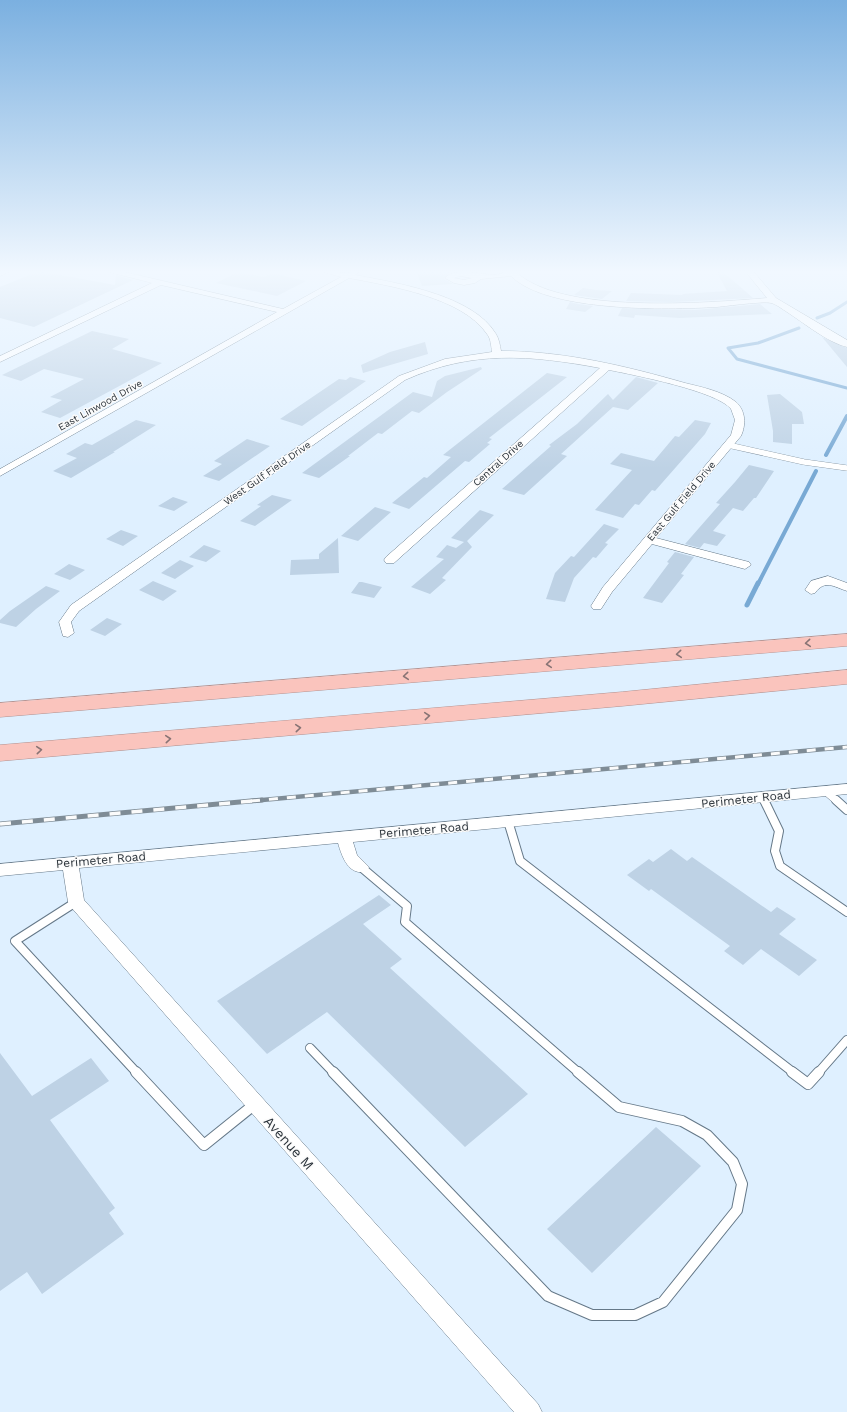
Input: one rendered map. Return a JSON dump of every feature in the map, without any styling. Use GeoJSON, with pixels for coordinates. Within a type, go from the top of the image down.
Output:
{"type":"FeatureCollection","features":[{"type":"Feature","properties":{"kind":"highway"},"geometry":{"type":"LineString","coordinates":[[0,710],[847,640]]}},
{"type":"Feature","properties":{"kind":"highway"},"geometry":{"type":"LineString","coordinates":[[0,753],[622,699],[847,676]]}},
{"type":"Feature","properties":{"kind":"street"},"geometry":{"type":"LineString","coordinates":[[0,359],[46,337]]}},
{"type":"Feature","properties":{"kind":"street","name":"East Linwood Drive"},"geometry":{"type":"LineString","coordinates":[[0,473],[242,337]]}},
{"type":"Feature","properties":{"kind":"street"},"geometry":{"type":"LineString","coordinates":[[493,337],[497,354],[543,356],[606,368]]}},
{"type":"Feature","properties":{"kind":"street"},"geometry":{"type":"LineString","coordinates":[[833,337],[847,344]]}},
{"type":"Feature","properties":{"kind":"street","name":"West Gulf Field Drive"},"geometry":{"type":"LineString","coordinates":[[68,633],[65,622],[75,608],[402,378],[426,367],[465,358],[497,354]]}},
{"type":"Feature","properties":{"kind":"street","name":"East Gulf Field Drive"},"geometry":{"type":"LineString","coordinates":[[597,606],[607,590],[736,436],[741,421],[739,413],[733,404],[721,396],[672,382],[606,368]]}},
{"type":"Feature","properties":{"kind":"street","name":"Central Drive"},"geometry":{"type":"LineString","coordinates":[[390,560],[606,368]]}},
{"type":"Feature","properties":{"kind":"street"},"geometry":{"type":"LineString","coordinates":[[649,540],[746,565]]}},
{"type":"Feature","properties":{"kind":"street"},"geometry":{"type":"LineString","coordinates":[[811,590],[815,584],[828,580],[847,587]]}},
{"type":"Feature","properties":{"kind":"street","name":"Perimeter Road"},"geometry":{"type":"LineString","coordinates":[[0,870],[847,789]]}},
{"type":"Feature","properties":{"kind":"street"},"geometry":{"type":"LineString","coordinates":[[344,837],[350,858],[361,867]]}},
{"type":"Feature","properties":{"kind":"street"},"geometry":{"type":"LineString","coordinates":[[70,863],[76,902]]}},
{"type":"Feature","properties":{"kind":"street","name":"Avenue M"},"geometry":{"type":"LineString","coordinates":[[76,902],[254,1104],[530,1412]]}},
{"type":"Feature","properties":{"kind":"lane"},"geometry":{"type":"LineString","coordinates":[[728,445],[804,462],[847,468]]}},
{"type":"Feature","properties":{"kind":"lane"},"geometry":{"type":"LineString","coordinates":[[825,791],[847,810]]}},
{"type":"Feature","properties":{"kind":"lane"},"geometry":{"type":"LineString","coordinates":[[762,797],[780,831],[775,851],[780,866],[847,912]]}},
{"type":"Feature","properties":{"kind":"lane"},"geometry":{"type":"LineString","coordinates":[[508,822],[520,861],[808,1084],[847,1040]]}},
{"type":"Feature","properties":{"kind":"lane"},"geometry":{"type":"LineString","coordinates":[[310,1048],[548,1296],[592,1316],[635,1315],[663,1302],[737,1210],[742,1184],[733,1162],[707,1135],[682,1121],[619,1107],[405,922],[407,906],[361,867]]}},
{"type":"Feature","properties":{"kind":"lane"},"geometry":{"type":"LineString","coordinates":[[76,902],[15,941],[204,1145],[254,1104]]}},
{"type":"Feature","properties":{"kind":"building"},"geometry":{"type":"Polygon","coordinates":[[[80,337],[119,337],[129,339],[112,349],[162,363],[60,418],[41,412],[62,400],[50,397],[84,379],[44,369],[21,381],[2,375],[80,337]]]}},
{"type":"Feature","properties":{"kind":"building"},"geometry":{"type":"Polygon","coordinates":[[[822,337],[847,348],[847,367],[822,337]]]}},
{"type":"Feature","properties":{"kind":"building"},"geometry":{"type":"Polygon","coordinates":[[[425,342],[428,354],[363,373],[361,365],[390,352],[425,342]]]}},
{"type":"Feature","properties":{"kind":"building"},"geometry":{"type":"Polygon","coordinates":[[[481,367],[482,369],[419,413],[412,411],[382,434],[378,433],[348,456],[350,456],[319,478],[302,473],[413,392],[432,397],[437,381],[445,376],[481,367]]]}},
{"type":"Feature","properties":{"kind":"building"},"geometry":{"type":"Polygon","coordinates":[[[547,373],[567,377],[489,438],[492,439],[487,443],[490,444],[469,462],[465,461],[409,509],[392,503],[424,477],[427,478],[451,457],[443,455],[547,373]]]}},
{"type":"Feature","properties":{"kind":"building"},"geometry":{"type":"Polygon","coordinates":[[[350,377],[366,381],[302,426],[280,419],[339,379],[346,380],[350,377]]]}},
{"type":"Feature","properties":{"kind":"building"},"geometry":{"type":"Polygon","coordinates":[[[636,377],[658,383],[628,410],[613,407],[561,454],[567,456],[524,495],[502,489],[551,446],[549,445],[577,424],[608,394],[613,400],[636,377]]]}},
{"type":"Feature","properties":{"kind":"building"},"geometry":{"type":"Polygon","coordinates":[[[780,394],[802,412],[804,424],[792,424],[792,444],[773,442],[773,431],[767,395],[780,394]]]}},
{"type":"Feature","properties":{"kind":"building"},"geometry":{"type":"Polygon","coordinates":[[[136,420],[156,425],[113,452],[115,452],[71,478],[53,471],[77,458],[66,454],[85,443],[92,445],[136,420]]]}},
{"type":"Feature","properties":{"kind":"building"},"geometry":{"type":"Polygon","coordinates":[[[695,420],[711,423],[705,434],[655,491],[652,490],[639,505],[635,504],[623,518],[595,510],[632,470],[610,464],[621,453],[654,461],[675,436],[679,437],[695,420]]]}},
{"type":"Feature","properties":{"kind":"building"},"geometry":{"type":"Polygon","coordinates":[[[247,439],[270,446],[219,481],[203,476],[222,464],[214,461],[247,439]]]}},
{"type":"Feature","properties":{"kind":"building"},"geometry":{"type":"Polygon","coordinates":[[[749,465],[774,471],[756,498],[754,498],[743,511],[733,508],[713,531],[726,535],[717,546],[704,543],[700,548],[685,544],[720,504],[716,503],[749,465]]]}},
{"type":"Feature","properties":{"kind":"building"},"geometry":{"type":"Polygon","coordinates":[[[272,495],[292,500],[255,526],[240,521],[261,506],[257,505],[272,495]]]}},
{"type":"Feature","properties":{"kind":"building"},"geometry":{"type":"Polygon","coordinates":[[[173,497],[188,502],[174,511],[158,506],[173,497]]]}},
{"type":"Feature","properties":{"kind":"building"},"geometry":{"type":"Polygon","coordinates":[[[375,507],[391,512],[358,541],[341,536],[375,507]]]}},
{"type":"Feature","properties":{"kind":"building"},"geometry":{"type":"Polygon","coordinates":[[[480,510],[494,515],[467,541],[472,547],[442,578],[446,580],[430,594],[411,587],[444,559],[436,557],[447,545],[456,548],[464,542],[451,538],[480,510]]]}},
{"type":"Feature","properties":{"kind":"building"},"geometry":{"type":"Polygon","coordinates":[[[604,524],[619,529],[605,543],[608,544],[596,558],[593,557],[574,578],[565,602],[546,599],[555,573],[571,556],[574,557],[604,524]]]}},
{"type":"Feature","properties":{"kind":"building"},"geometry":{"type":"Polygon","coordinates":[[[121,530],[138,536],[123,546],[106,539],[121,530]]]}},
{"type":"Feature","properties":{"kind":"building"},"geometry":{"type":"Polygon","coordinates":[[[338,538],[339,573],[290,575],[291,560],[319,559],[319,554],[338,538]]]}},
{"type":"Feature","properties":{"kind":"building"},"geometry":{"type":"Polygon","coordinates":[[[204,545],[221,551],[206,562],[189,557],[204,545]]]}},
{"type":"Feature","properties":{"kind":"building"},"geometry":{"type":"Polygon","coordinates":[[[675,552],[694,557],[681,574],[684,575],[662,603],[643,598],[669,563],[667,562],[675,552]]]}},
{"type":"Feature","properties":{"kind":"building"},"geometry":{"type":"Polygon","coordinates":[[[180,560],[194,566],[175,579],[161,573],[180,560]]]}},
{"type":"Feature","properties":{"kind":"building"},"geometry":{"type":"Polygon","coordinates":[[[69,564],[85,570],[70,580],[54,574],[69,564]]]}},
{"type":"Feature","properties":{"kind":"building"},"geometry":{"type":"Polygon","coordinates":[[[153,581],[177,591],[163,601],[139,590],[153,581]]]}},
{"type":"Feature","properties":{"kind":"building"},"geometry":{"type":"Polygon","coordinates":[[[359,582],[382,587],[374,598],[351,593],[359,582]]]}},
{"type":"Feature","properties":{"kind":"building"},"geometry":{"type":"Polygon","coordinates":[[[46,586],[60,591],[36,609],[16,627],[0,623],[0,620],[10,611],[46,586]]]}},
{"type":"Feature","properties":{"kind":"building"},"geometry":{"type":"Polygon","coordinates":[[[107,618],[122,624],[105,636],[90,630],[107,618]]]}},
{"type":"Feature","properties":{"kind":"building"},"geometry":{"type":"Polygon","coordinates":[[[671,849],[687,861],[692,857],[771,912],[777,907],[796,919],[779,934],[817,960],[799,976],[761,949],[743,965],[724,951],[730,946],[651,889],[649,891],[627,875],[649,859],[653,862],[671,849]]]}},
{"type":"Feature","properties":{"kind":"building"},"geometry":{"type":"Polygon","coordinates":[[[379,895],[391,905],[363,924],[402,959],[390,968],[528,1094],[465,1147],[327,1012],[267,1054],[217,1001],[379,895]]]}},
{"type":"Feature","properties":{"kind":"building"},"geometry":{"type":"Polygon","coordinates":[[[0,1053],[32,1096],[91,1058],[109,1081],[50,1120],[115,1208],[109,1213],[124,1234],[42,1294],[27,1272],[0,1291],[0,1053]]]}},
{"type":"Feature","properties":{"kind":"building"},"geometry":{"type":"Polygon","coordinates":[[[656,1127],[701,1166],[592,1273],[547,1229],[656,1127]]]}},
{"type":"Feature","properties":{"kind":"waterway"},"geometry":{"type":"LineString","coordinates":[[775,337],[758,343],[728,348],[737,359],[847,388]]}},
{"type":"Feature","properties":{"kind":"waterway"},"geometry":{"type":"LineString","coordinates":[[826,455],[847,416]]}},
{"type":"Feature","properties":{"kind":"waterway"},"geometry":{"type":"LineString","coordinates":[[758,584],[816,471]]}},
{"type":"Feature","properties":{"kind":"waterway"},"geometry":{"type":"LineString","coordinates":[[747,605],[758,583]]}},
{"type":"Feature","properties":{"kind":"railway"},"geometry":{"type":"LineString","coordinates":[[259,800],[847,747]]}},
{"type":"Feature","properties":{"kind":"railway"},"geometry":{"type":"LineString","coordinates":[[0,824],[259,800]]}},
{"type":"Feature","properties":{"kind":"railway"},"geometry":{"type":"LineString","coordinates":[[251,801],[259,800]]}}]}
